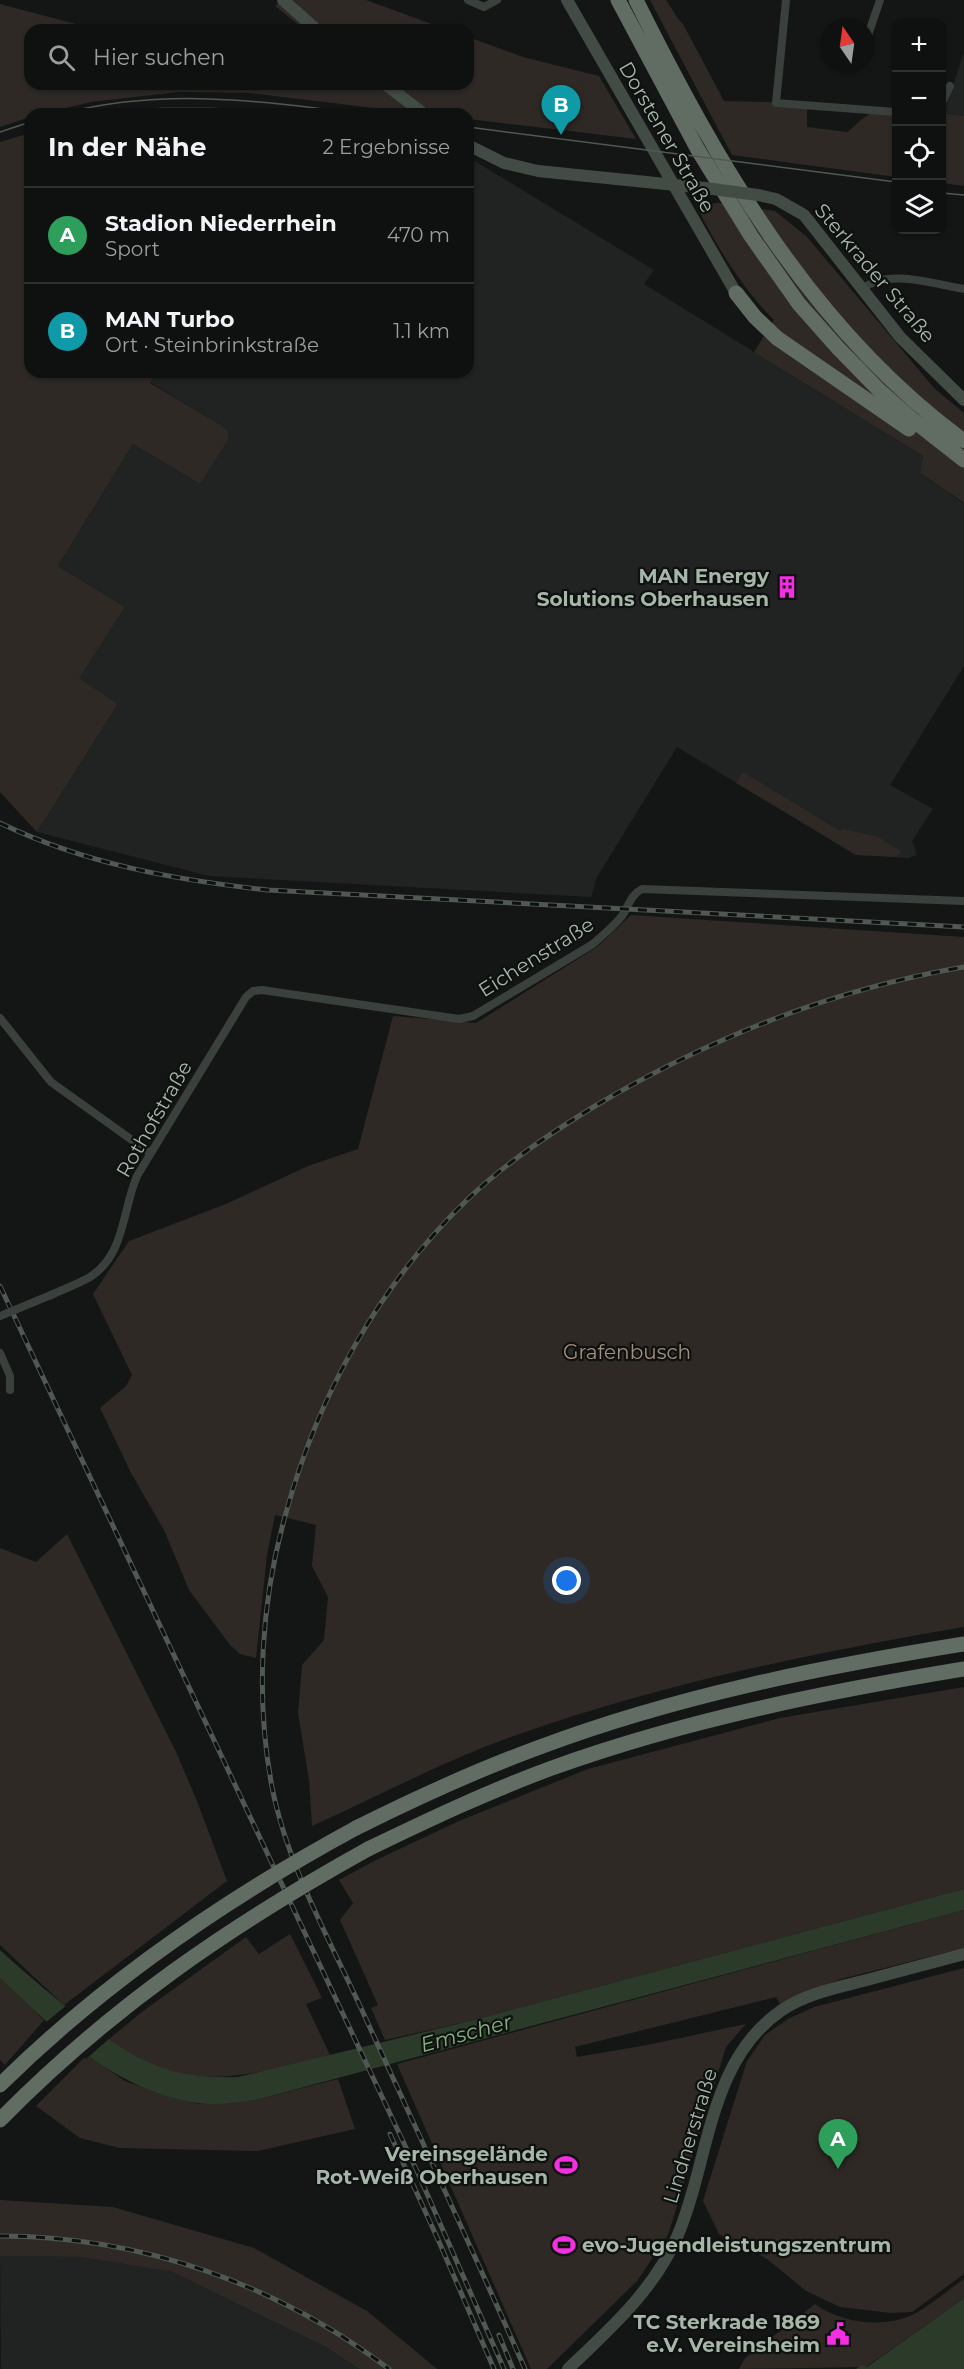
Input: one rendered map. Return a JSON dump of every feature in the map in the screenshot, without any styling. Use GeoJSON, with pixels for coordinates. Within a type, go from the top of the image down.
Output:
{"type":"FeatureCollection","features":[{"type":"Feature","properties":{"kind":"highway"},"geometry":{"type":"LineString","coordinates":[[618,0],[698,150],[751,236],[799,304],[879,390],[964,462]]}},
{"type":"Feature","properties":{"kind":"highway"},"geometry":{"type":"LineString","coordinates":[[636,0],[715,149],[787,261],[852,341],[901,389],[964,441]]}},
{"type":"Feature","properties":{"kind":"highway"},"geometry":{"type":"LineString","coordinates":[[736,293],[754,316],[777,338],[920,437],[964,462]]}},
{"type":"Feature","properties":{"kind":"highway"},"geometry":{"type":"LineString","coordinates":[[0,2085],[63,2027],[119,1980],[172,1941],[260,1882],[412,1800],[541,1746],[601,1726],[779,1679],[964,1644]]}},
{"type":"Feature","properties":{"kind":"highway"},"geometry":{"type":"LineString","coordinates":[[0,2120],[102,2027],[162,1978],[240,1924],[368,1849],[484,1795],[552,1768],[639,1741],[785,1703],[964,1669]]}},
{"type":"Feature","properties":{"kind":"street"},"geometry":{"type":"LineString","coordinates":[[283,0],[310,24]]}},
{"type":"Feature","properties":{"kind":"street"},"geometry":{"type":"LineString","coordinates":[[468,0],[484,7],[497,0]]}},
{"type":"Feature","properties":{"kind":"street","name":"Dorstener Straße"},"geometry":{"type":"LineString","coordinates":[[567,0],[736,293]]}},
{"type":"Feature","properties":{"kind":"street"},"geometry":{"type":"LineString","coordinates":[[786,0],[776,103],[892,112]]}},
{"type":"Feature","properties":{"kind":"street"},"geometry":{"type":"LineString","coordinates":[[874,18],[880,0]]}},
{"type":"Feature","properties":{"kind":"street"},"geometry":{"type":"LineString","coordinates":[[946,94],[950,86]]}},
{"type":"Feature","properties":{"kind":"street"},"geometry":{"type":"LineString","coordinates":[[393,90],[416,108]]}},
{"type":"Feature","properties":{"kind":"street","name":"Sterkrader Straße"},"geometry":{"type":"LineString","coordinates":[[474,148],[504,163],[529,169],[672,183],[776,199],[804,215],[907,344],[964,400]]}},
{"type":"Feature","properties":{"kind":"street"},"geometry":{"type":"LineString","coordinates":[[862,290],[879,279],[892,277],[964,290]]}},
{"type":"Feature","properties":{"kind":"street","name":"Eichenstraße"},"geometry":{"type":"LineString","coordinates":[[253,991],[262,990],[466,1018],[593,944],[609,931],[633,895],[642,889],[964,902]]}},
{"type":"Feature","properties":{"kind":"street","name":"Rothofstraße"},"geometry":{"type":"LineString","coordinates":[[0,1316],[90,1277],[107,1261],[117,1243],[132,1187],[150,1153],[246,997],[253,991]]}},
{"type":"Feature","properties":{"kind":"street"},"geometry":{"type":"LineString","coordinates":[[0,1018],[51,1082],[150,1153]]}},
{"type":"Feature","properties":{"kind":"street"},"geometry":{"type":"LineString","coordinates":[[0,1353],[10,1376],[10,1390]]}},
{"type":"Feature","properties":{"kind":"street","name":"Lindnerstraße"},"geometry":{"type":"LineString","coordinates":[[568,2369],[632,2307],[669,2254],[690,2202],[727,2077],[739,2054],[753,2035],[782,2010],[807,1998],[964,1954]]}},
{"type":"Feature","properties":{"kind":"shaded area"},"geometry":{"type":"Polygon","coordinates":[[[964,53],[964,116],[946,113],[964,53]]]}},
{"type":"Feature","properties":{"kind":"shaded area","name":"MAN Energy Solutions Oberhausen"},"geometry":{"type":"Polygon","coordinates":[[[474,161],[654,270],[644,284],[923,456],[920,473],[964,504],[964,666],[890,785],[933,809],[912,841],[917,855],[909,858],[856,855],[677,747],[597,877],[591,897],[209,876],[37,832],[118,704],[78,678],[125,607],[58,566],[133,444],[200,484],[221,425],[150,382],[152,378],[474,378],[474,161]]]}},
{"type":"Feature","properties":{"kind":"shaded area"},"geometry":{"type":"Polygon","coordinates":[[[0,2256],[81,2257],[172,2272],[326,2347],[359,2369],[1,2369],[0,2256]]]}},
{"type":"Feature","properties":{"kind":"green space"},"geometry":{"type":"Polygon","coordinates":[[[283,0],[366,0],[432,24],[298,24],[275,6],[283,0]]]}},
{"type":"Feature","properties":{"kind":"green space"},"geometry":{"type":"Polygon","coordinates":[[[650,0],[666,0],[683,24],[724,101],[807,103],[807,127],[848,132],[876,111],[892,108],[892,176],[732,155],[650,0]]]}},
{"type":"Feature","properties":{"kind":"green space"},"geometry":{"type":"Polygon","coordinates":[[[0,4],[76,24],[24,24],[24,90],[474,90],[474,39],[523,57],[599,76],[636,139],[474,120],[474,108],[374,108],[250,93],[179,92],[91,102],[66,108],[24,108],[24,119],[0,127],[0,4]]]}},
{"type":"Feature","properties":{"kind":"green space"},"geometry":{"type":"Polygon","coordinates":[[[211,107],[220,108],[155,108],[211,107]]]}},
{"type":"Feature","properties":{"kind":"green space"},"geometry":{"type":"Polygon","coordinates":[[[946,114],[964,116],[964,186],[946,184],[946,114]]]}},
{"type":"Feature","properties":{"kind":"green space"},"geometry":{"type":"Polygon","coordinates":[[[24,135],[24,378],[153,378],[150,383],[221,425],[227,430],[229,438],[200,484],[133,444],[58,566],[125,607],[79,678],[118,704],[37,832],[0,792],[0,142],[24,135]]]}},
{"type":"Feature","properties":{"kind":"green space"},"geometry":{"type":"Polygon","coordinates":[[[720,203],[775,211],[807,237],[934,388],[964,413],[964,503],[920,473],[923,456],[754,352],[774,320],[733,270],[701,215],[700,210],[707,204],[720,203]]]}},
{"type":"Feature","properties":{"kind":"green space"},"geometry":{"type":"Polygon","coordinates":[[[743,772],[840,831],[843,829],[878,837],[901,851],[897,857],[856,855],[736,783],[743,772]]]}},
{"type":"Feature","properties":{"kind":"green space","name":"Grafenbusch"},"geometry":{"type":"Polygon","coordinates":[[[631,915],[964,937],[964,1627],[735,1672],[566,1718],[460,1757],[312,1826],[309,1780],[298,1713],[302,1665],[324,1640],[328,1597],[312,1566],[316,1525],[275,1515],[267,1555],[256,1658],[240,1654],[230,1645],[189,1590],[164,1530],[131,1473],[100,1408],[126,1386],[132,1375],[93,1294],[129,1241],[226,1204],[308,1166],[358,1149],[393,1016],[476,1023],[597,947],[631,915]]]}},
{"type":"Feature","properties":{"kind":"green space"},"geometry":{"type":"Polygon","coordinates":[[[67,1534],[176,1752],[227,1881],[64,2005],[0,1945],[0,1548],[36,1562],[67,1534]]]}},
{"type":"Feature","properties":{"kind":"green space"},"geometry":{"type":"Polygon","coordinates":[[[964,1687],[964,1889],[470,2021],[385,2040],[371,2008],[378,2005],[340,1920],[353,1903],[339,1880],[459,1821],[588,1769],[780,1718],[964,1687]]]}},
{"type":"Feature","properties":{"kind":"green space","name":"Vereinsgelände Rot-Weiß Oberhausen"},"geometry":{"type":"Polygon","coordinates":[[[964,1910],[964,1948],[841,1979],[780,2004],[776,1997],[575,2047],[577,2057],[746,2024],[726,2047],[668,2235],[637,2281],[547,2369],[531,2369],[397,2064],[964,1910]]]}},
{"type":"Feature","properties":{"kind":"green space"},"geometry":{"type":"Polygon","coordinates":[[[290,1934],[322,1998],[306,2004],[330,2055],[272,2070],[216,2077],[189,2075],[162,2069],[135,2058],[108,2040],[143,2011],[246,1937],[259,1954],[290,1934]]]}},
{"type":"Feature","properties":{"kind":"green space"},"geometry":{"type":"Polygon","coordinates":[[[964,1968],[964,2274],[912,2312],[891,2313],[840,2307],[806,2291],[767,2259],[719,2234],[703,2201],[747,2061],[765,2035],[788,2019],[814,2007],[964,1968]]]}},
{"type":"Feature","properties":{"kind":"green space"},"geometry":{"type":"Polygon","coordinates":[[[0,1978],[44,2020],[5,2065],[0,2060],[0,1978]]]}},
{"type":"Feature","properties":{"kind":"green space"},"geometry":{"type":"Polygon","coordinates":[[[87,2055],[125,2081],[199,2104],[256,2100],[338,2079],[355,2129],[258,2151],[120,2148],[80,2138],[36,2106],[87,2055]]]}},
{"type":"Feature","properties":{"kind":"green space"},"geometry":{"type":"Polygon","coordinates":[[[0,2200],[113,2207],[254,2248],[367,2311],[437,2369],[359,2369],[326,2347],[172,2272],[81,2257],[0,2256],[0,2200]]]}},
{"type":"Feature","properties":{"kind":"green space"},"geometry":{"type":"Polygon","coordinates":[[[964,2279],[964,2298],[866,2367],[739,2369],[745,2358],[815,2304],[837,2316],[863,2322],[902,2319],[933,2302],[964,2279]]]}},
{"type":"Feature","properties":{"kind":"water","name":"Emscher"},"geometry":{"type":"Polygon","coordinates":[[[964,1889],[964,1910],[256,2100],[226,2103],[197,2103],[167,2096],[114,2073],[66,2039],[0,1978],[0,1950],[74,2013],[113,2042],[149,2063],[189,2074],[238,2077],[470,2021],[964,1889]]]}},
{"type":"Feature","properties":{"kind":"water"},"geometry":{"type":"Polygon","coordinates":[[[964,2298],[964,2369],[856,2369],[861,2365],[867,2367],[964,2298]]]}},
{"type":"Feature","properties":{"kind":"pier"},"geometry":{"type":"Polygon","coordinates":[[[68,2004],[110,2038],[86,2059],[44,2024],[68,2004]]]}},
{"type":"Feature","properties":{"kind":"tram line"},"geometry":{"type":"LineString","coordinates":[[90,108],[137,101],[175,99],[250,101],[313,108]]}},
{"type":"Feature","properties":{"kind":"tram line"},"geometry":{"type":"LineString","coordinates":[[0,132],[24,124]]}},
{"type":"Feature","properties":{"kind":"tram line"},"geometry":{"type":"LineString","coordinates":[[474,128],[892,181]]}},
{"type":"Feature","properties":{"kind":"tram line"},"geometry":{"type":"LineString","coordinates":[[946,193],[964,195]]}},
{"type":"Feature","properties":{"kind":"railway"},"geometry":{"type":"LineString","coordinates":[[0,823],[98,860],[165,875],[268,890],[964,927]]}},
{"type":"Feature","properties":{"kind":"railway"},"geometry":{"type":"LineString","coordinates":[[525,2369],[310,1900],[279,1816],[267,1753],[262,1684],[263,1649],[271,1580],[286,1513],[299,1469],[334,1384],[380,1304],[407,1266],[437,1231],[469,1198],[514,1160],[595,1106],[682,1059],[727,1038],[820,1003],[867,989],[964,967]]}},
{"type":"Feature","properties":{"kind":"railway"},"geometry":{"type":"LineString","coordinates":[[0,1286],[417,2171],[504,2369]]}},
{"type":"Feature","properties":{"kind":"railway"},"geometry":{"type":"LineString","coordinates":[[390,2134],[494,2369]]}},
{"type":"Feature","properties":{"kind":"railway"},"geometry":{"type":"LineString","coordinates":[[0,2236],[52,2238],[104,2245],[155,2256],[205,2271],[301,2312],[346,2339],[389,2369]]}},
{"type":"Feature","properties":{"kind":"railway"},"geometry":{"type":"LineString","coordinates":[[499,2335],[513,2369]]}},
{"type":"Feature","properties":{"kind":"place","name":"MAN Turbo"},"geometry":{"type":"Point","coordinates":[561,135]}},
{"type":"Feature","properties":{"kind":"place","name":"MAN Energy Solutions Oberhausen"},"geometry":{"type":"Point","coordinates":[787,587]}},
{"type":"Feature","properties":{"kind":"place","name":"Vereinsgelände Rot-Weiß Oberhausen"},"geometry":{"type":"Point","coordinates":[566,2165]}},
{"type":"Feature","properties":{"kind":"place","name":"Stadion Niederrhein"},"geometry":{"type":"Point","coordinates":[838,2169]}},
{"type":"Feature","properties":{"kind":"place","name":"evo-Jugendleistungszentrum"},"geometry":{"type":"Point","coordinates":[564,2245]}},
{"type":"Feature","properties":{"kind":"place","name":"TC Sterkrade 1869 e.V. Vereinsheim"},"geometry":{"type":"Point","coordinates":[838,2334]}}]}
